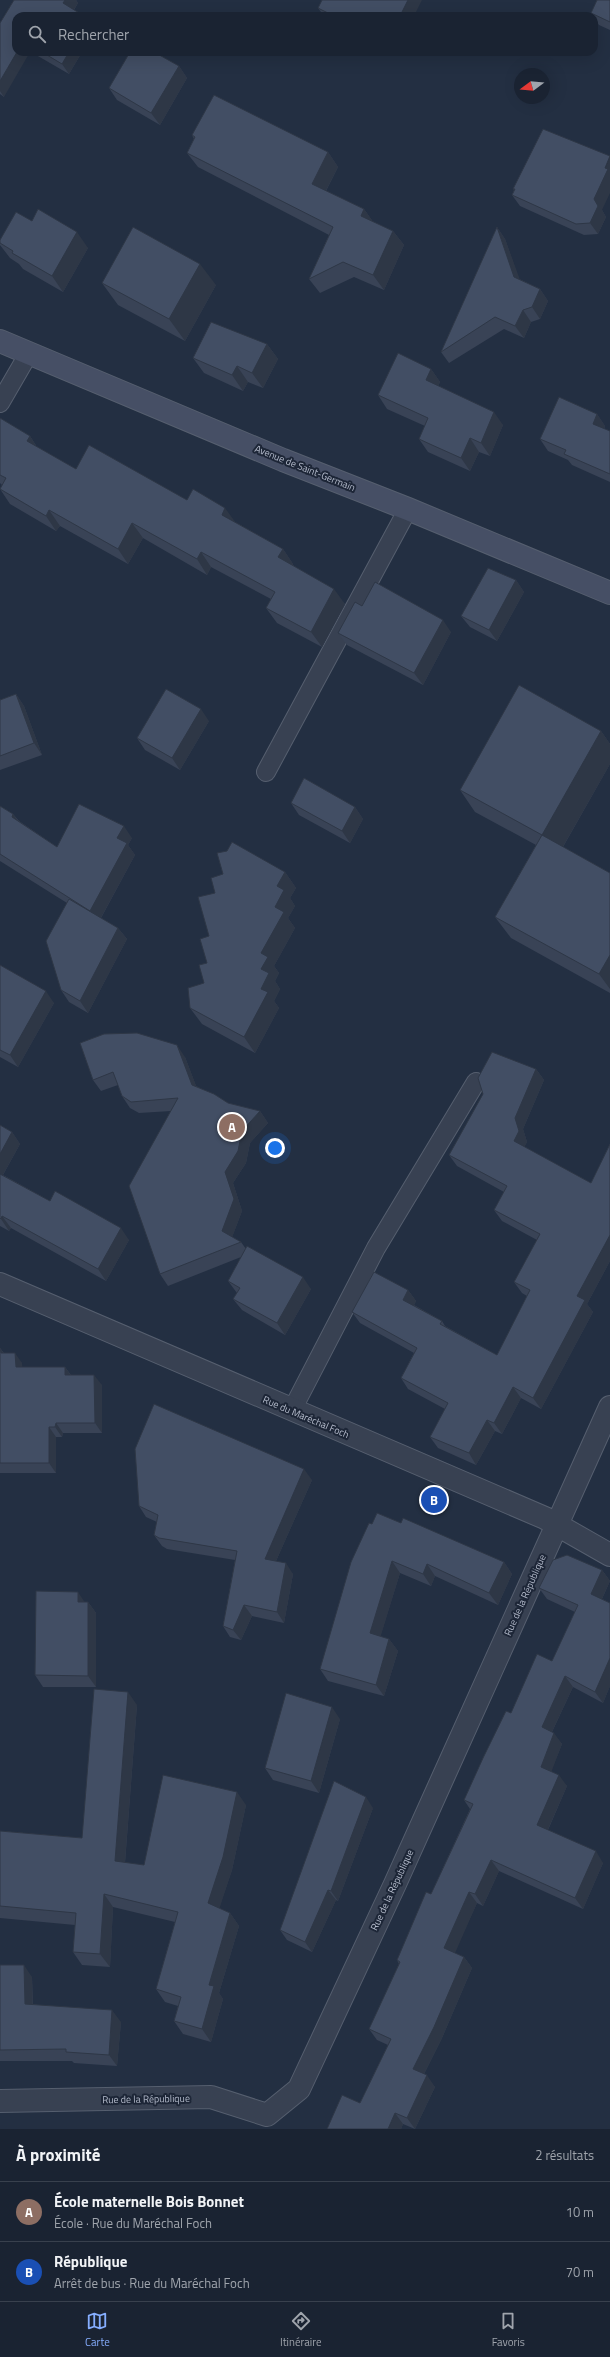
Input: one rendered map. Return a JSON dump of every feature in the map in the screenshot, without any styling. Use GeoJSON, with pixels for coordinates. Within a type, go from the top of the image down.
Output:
{"type":"FeatureCollection","features":[{"type":"Feature","properties":{"kind":"main road","name":"Avenue de Saint-Germain"},"geometry":{"type":"LineString","coordinates":[[0,341],[283,460],[408,509],[610,593]]}},
{"type":"Feature","properties":{"kind":"street","name":"Rue du Maréchal Foch"},"geometry":{"type":"LineString","coordinates":[[0,1284],[557,1525],[610,1555]]}},
{"type":"Feature","properties":{"kind":"street","name":"Rue de la République"},"geometry":{"type":"LineString","coordinates":[[0,2101],[212,2097],[265,2122],[299,2089],[610,1407]]}},
{"type":"Feature","properties":{"kind":"lane"},"geometry":{"type":"LineString","coordinates":[[0,404],[29,353]]}},
{"type":"Feature","properties":{"kind":"lane"},"geometry":{"type":"LineString","coordinates":[[266,772],[408,509]]}},
{"type":"Feature","properties":{"kind":"lane"},"geometry":{"type":"LineString","coordinates":[[292,1410],[376,1248],[476,1082]]}},
{"type":"Feature","properties":{"kind":"building"},"geometry":{"type":"Polygon","coordinates":[[[14,0],[65,0],[63,3],[78,12],[12,12],[12,56],[15,56],[0,81],[0,23],[14,0]]]}},
{"type":"Feature","properties":{"kind":"building"},"geometry":{"type":"Polygon","coordinates":[[[322,0],[408,0],[402,12],[326,12],[318,8],[322,0]]]}},
{"type":"Feature","properties":{"kind":"building"},"geometry":{"type":"Polygon","coordinates":[[[597,0],[610,0],[610,22],[598,16],[598,12],[591,12],[597,0]]]}},
{"type":"Feature","properties":{"kind":"building"},"geometry":{"type":"Polygon","coordinates":[[[49,56],[67,56],[62,64],[49,56]]]}},
{"type":"Feature","properties":{"kind":"building"},"geometry":{"type":"Polygon","coordinates":[[[128,56],[161,56],[179,66],[151,113],[109,88],[128,56]]]}},
{"type":"Feature","properties":{"kind":"building"},"geometry":{"type":"Polygon","coordinates":[[[214,95],[328,152],[312,184],[364,209],[361,216],[393,231],[373,275],[343,262],[309,279],[333,227],[187,153],[195,137],[192,135],[214,95]]]}},
{"type":"Feature","properties":{"kind":"building"},"geometry":{"type":"Polygon","coordinates":[[[543,129],[610,156],[605,168],[608,169],[594,199],[598,206],[590,223],[576,224],[512,195],[515,189],[513,189],[543,129]]]}},
{"type":"Feature","properties":{"kind":"building"},"geometry":{"type":"Polygon","coordinates":[[[38,209],[77,232],[52,276],[12,253],[13,251],[0,243],[0,240],[16,212],[32,221],[38,209]]]}},
{"type":"Feature","properties":{"kind":"building"},"geometry":{"type":"Polygon","coordinates":[[[133,227],[200,264],[169,319],[102,283],[133,227]]]}},
{"type":"Feature","properties":{"kind":"building"},"geometry":{"type":"Polygon","coordinates":[[[497,227],[514,277],[540,289],[532,307],[523,310],[515,326],[495,317],[441,352],[497,227]]]}},
{"type":"Feature","properties":{"kind":"building"},"geometry":{"type":"Polygon","coordinates":[[[211,322],[267,344],[252,373],[237,366],[232,375],[193,358],[211,322]]]}},
{"type":"Feature","properties":{"kind":"building"},"geometry":{"type":"Polygon","coordinates":[[[398,353],[431,369],[426,380],[494,412],[481,443],[470,438],[461,458],[419,439],[428,418],[378,395],[398,353]]]}},
{"type":"Feature","properties":{"kind":"building"},"geometry":{"type":"Polygon","coordinates":[[[559,397],[597,414],[593,424],[610,431],[610,474],[564,454],[566,450],[540,439],[559,397]]]}},
{"type":"Feature","properties":{"kind":"building"},"geometry":{"type":"Polygon","coordinates":[[[0,418],[30,436],[27,441],[76,469],[89,445],[187,500],[193,489],[225,508],[222,515],[283,549],[278,557],[334,589],[311,632],[266,608],[275,592],[201,552],[197,559],[132,523],[118,549],[49,510],[46,516],[0,489],[6,478],[0,475],[0,418]]]}},
{"type":"Feature","properties":{"kind":"building"},"geometry":{"type":"Polygon","coordinates":[[[488,568],[516,580],[489,630],[461,616],[488,568]]]}},
{"type":"Feature","properties":{"kind":"building"},"geometry":{"type":"Polygon","coordinates":[[[375,582],[443,620],[414,673],[338,633],[355,602],[362,606],[375,582]]]}},
{"type":"Feature","properties":{"kind":"building"},"geometry":{"type":"Polygon","coordinates":[[[519,685],[601,731],[542,835],[460,790],[519,685]]]}},
{"type":"Feature","properties":{"kind":"building"},"geometry":{"type":"Polygon","coordinates":[[[166,689],[201,709],[172,758],[137,738],[166,689]]]}},
{"type":"Feature","properties":{"kind":"building"},"geometry":{"type":"Polygon","coordinates":[[[16,694],[34,743],[0,756],[0,700],[16,694]]]}},
{"type":"Feature","properties":{"kind":"building"},"geometry":{"type":"Polygon","coordinates":[[[304,778],[355,807],[342,831],[291,803],[304,778]]]}},
{"type":"Feature","properties":{"kind":"building"},"geometry":{"type":"Polygon","coordinates":[[[79,804],[124,826],[117,838],[127,843],[90,911],[0,854],[0,806],[13,814],[12,817],[57,847],[79,804]]]}},
{"type":"Feature","properties":{"kind":"building"},"geometry":{"type":"Polygon","coordinates":[[[542,835],[610,873],[610,955],[599,974],[495,917],[542,835]]]}},
{"type":"Feature","properties":{"kind":"building"},"geometry":{"type":"Polygon","coordinates":[[[232,842],[285,872],[277,886],[284,890],[275,907],[284,912],[261,953],[268,957],[261,969],[269,973],[261,989],[268,992],[244,1037],[190,1008],[188,988],[204,983],[199,965],[207,963],[200,939],[209,936],[198,897],[215,893],[211,878],[223,874],[217,853],[227,851],[232,842]]]}},
{"type":"Feature","properties":{"kind":"building"},"geometry":{"type":"Polygon","coordinates":[[[69,899],[118,928],[80,1001],[61,990],[46,941],[69,899]]]}},
{"type":"Feature","properties":{"kind":"building"},"geometry":{"type":"Polygon","coordinates":[[[0,965],[46,991],[10,1055],[0,1050],[0,965]]]}},
{"type":"Feature","properties":{"kind":"building"},"geometry":{"type":"Polygon","coordinates":[[[137,1033],[177,1045],[192,1085],[214,1094],[228,1103],[260,1111],[242,1131],[238,1151],[225,1172],[234,1199],[222,1231],[241,1242],[160,1274],[129,1186],[178,1098],[131,1102],[122,1096],[113,1072],[93,1080],[80,1043],[104,1034],[137,1033]]]}},
{"type":"Feature","properties":{"kind":"building"},"geometry":{"type":"Polygon","coordinates":[[[492,1052],[536,1069],[515,1118],[519,1131],[514,1141],[591,1183],[610,1144],[610,1235],[577,1296],[585,1300],[533,1398],[513,1387],[494,1423],[487,1420],[469,1453],[430,1437],[448,1403],[401,1378],[417,1348],[352,1312],[374,1272],[408,1290],[403,1300],[442,1321],[440,1324],[497,1355],[530,1290],[514,1282],[540,1234],[494,1210],[507,1186],[449,1155],[483,1094],[478,1078],[492,1052]]]}},
{"type":"Feature","properties":{"kind":"building"},"geometry":{"type":"Polygon","coordinates":[[[0,1125],[12,1132],[0,1154],[0,1125]]]}},
{"type":"Feature","properties":{"kind":"building"},"geometry":{"type":"Polygon","coordinates":[[[0,1174],[50,1201],[55,1191],[121,1228],[98,1269],[2,1216],[1,1219],[0,1174]]]}},
{"type":"Feature","properties":{"kind":"building"},"geometry":{"type":"Polygon","coordinates":[[[247,1246],[303,1277],[277,1323],[233,1299],[240,1288],[228,1281],[247,1246]]]}},
{"type":"Feature","properties":{"kind":"building"},"geometry":{"type":"Polygon","coordinates":[[[0,1348],[1,1353],[15,1353],[16,1367],[65,1367],[65,1375],[94,1375],[95,1423],[56,1423],[55,1427],[49,1427],[49,1463],[0,1463],[0,1348]]]}},
{"type":"Feature","properties":{"kind":"building"},"geometry":{"type":"Polygon","coordinates":[[[154,1404],[304,1469],[265,1559],[286,1563],[277,1612],[244,1605],[233,1630],[223,1626],[237,1551],[159,1538],[154,1535],[158,1515],[139,1506],[135,1449],[154,1404]]]}},
{"type":"Feature","properties":{"kind":"building"},"geometry":{"type":"Polygon","coordinates":[[[377,1513],[401,1523],[403,1518],[504,1562],[489,1593],[427,1564],[423,1574],[392,1561],[370,1633],[389,1639],[376,1685],[320,1669],[351,1562],[369,1523],[372,1524],[377,1513]]]}},
{"type":"Feature","properties":{"kind":"building"},"geometry":{"type":"Polygon","coordinates":[[[567,1555],[602,1570],[591,1594],[610,1603],[610,1658],[595,1692],[565,1676],[542,1727],[554,1733],[541,1767],[559,1775],[537,1825],[596,1851],[575,1898],[491,1860],[475,1894],[469,1892],[444,1948],[464,1957],[434,2027],[413,2069],[427,2075],[407,2118],[395,2113],[388,2129],[327,2129],[342,2095],[360,2103],[391,2039],[369,2029],[400,1962],[397,1960],[426,1892],[431,1894],[473,1804],[464,1800],[483,1758],[506,1711],[511,1713],[537,1654],[552,1661],[578,1605],[539,1588],[553,1560],[567,1555]]]}},
{"type":"Feature","properties":{"kind":"building"},"geometry":{"type":"Polygon","coordinates":[[[36,1591],[78,1592],[78,1602],[88,1602],[88,1676],[35,1675],[36,1591]]]}},
{"type":"Feature","properties":{"kind":"building"},"geometry":{"type":"Polygon","coordinates":[[[94,1689],[128,1692],[115,1861],[144,1865],[163,1775],[237,1792],[223,1857],[208,1903],[230,1913],[209,1985],[214,1986],[202,2029],[174,2021],[181,1997],[156,1989],[178,1912],[104,1894],[100,1954],[73,1952],[76,1913],[0,1906],[0,1831],[82,1838],[94,1689]]]}},
{"type":"Feature","properties":{"kind":"building"},"geometry":{"type":"Polygon","coordinates":[[[286,1693],[332,1707],[311,1781],[265,1768],[286,1693]]]}},
{"type":"Feature","properties":{"kind":"building"},"geometry":{"type":"Polygon","coordinates":[[[334,1781],[366,1797],[331,1891],[328,1890],[305,1942],[280,1930],[334,1781]]]}},
{"type":"Feature","properties":{"kind":"building"},"geometry":{"type":"Polygon","coordinates":[[[0,1965],[24,1965],[25,2004],[112,2010],[109,2055],[66,2052],[66,2049],[0,2050],[0,1965]]]}},
{"type":"Feature","properties":{"kind":"place","name":"École maternelle Bois Bonnet"},"geometry":{"type":"Point","coordinates":[232,1127]}},
{"type":"Feature","properties":{"kind":"place","name":"République"},"geometry":{"type":"Point","coordinates":[434,1500]}}]}
